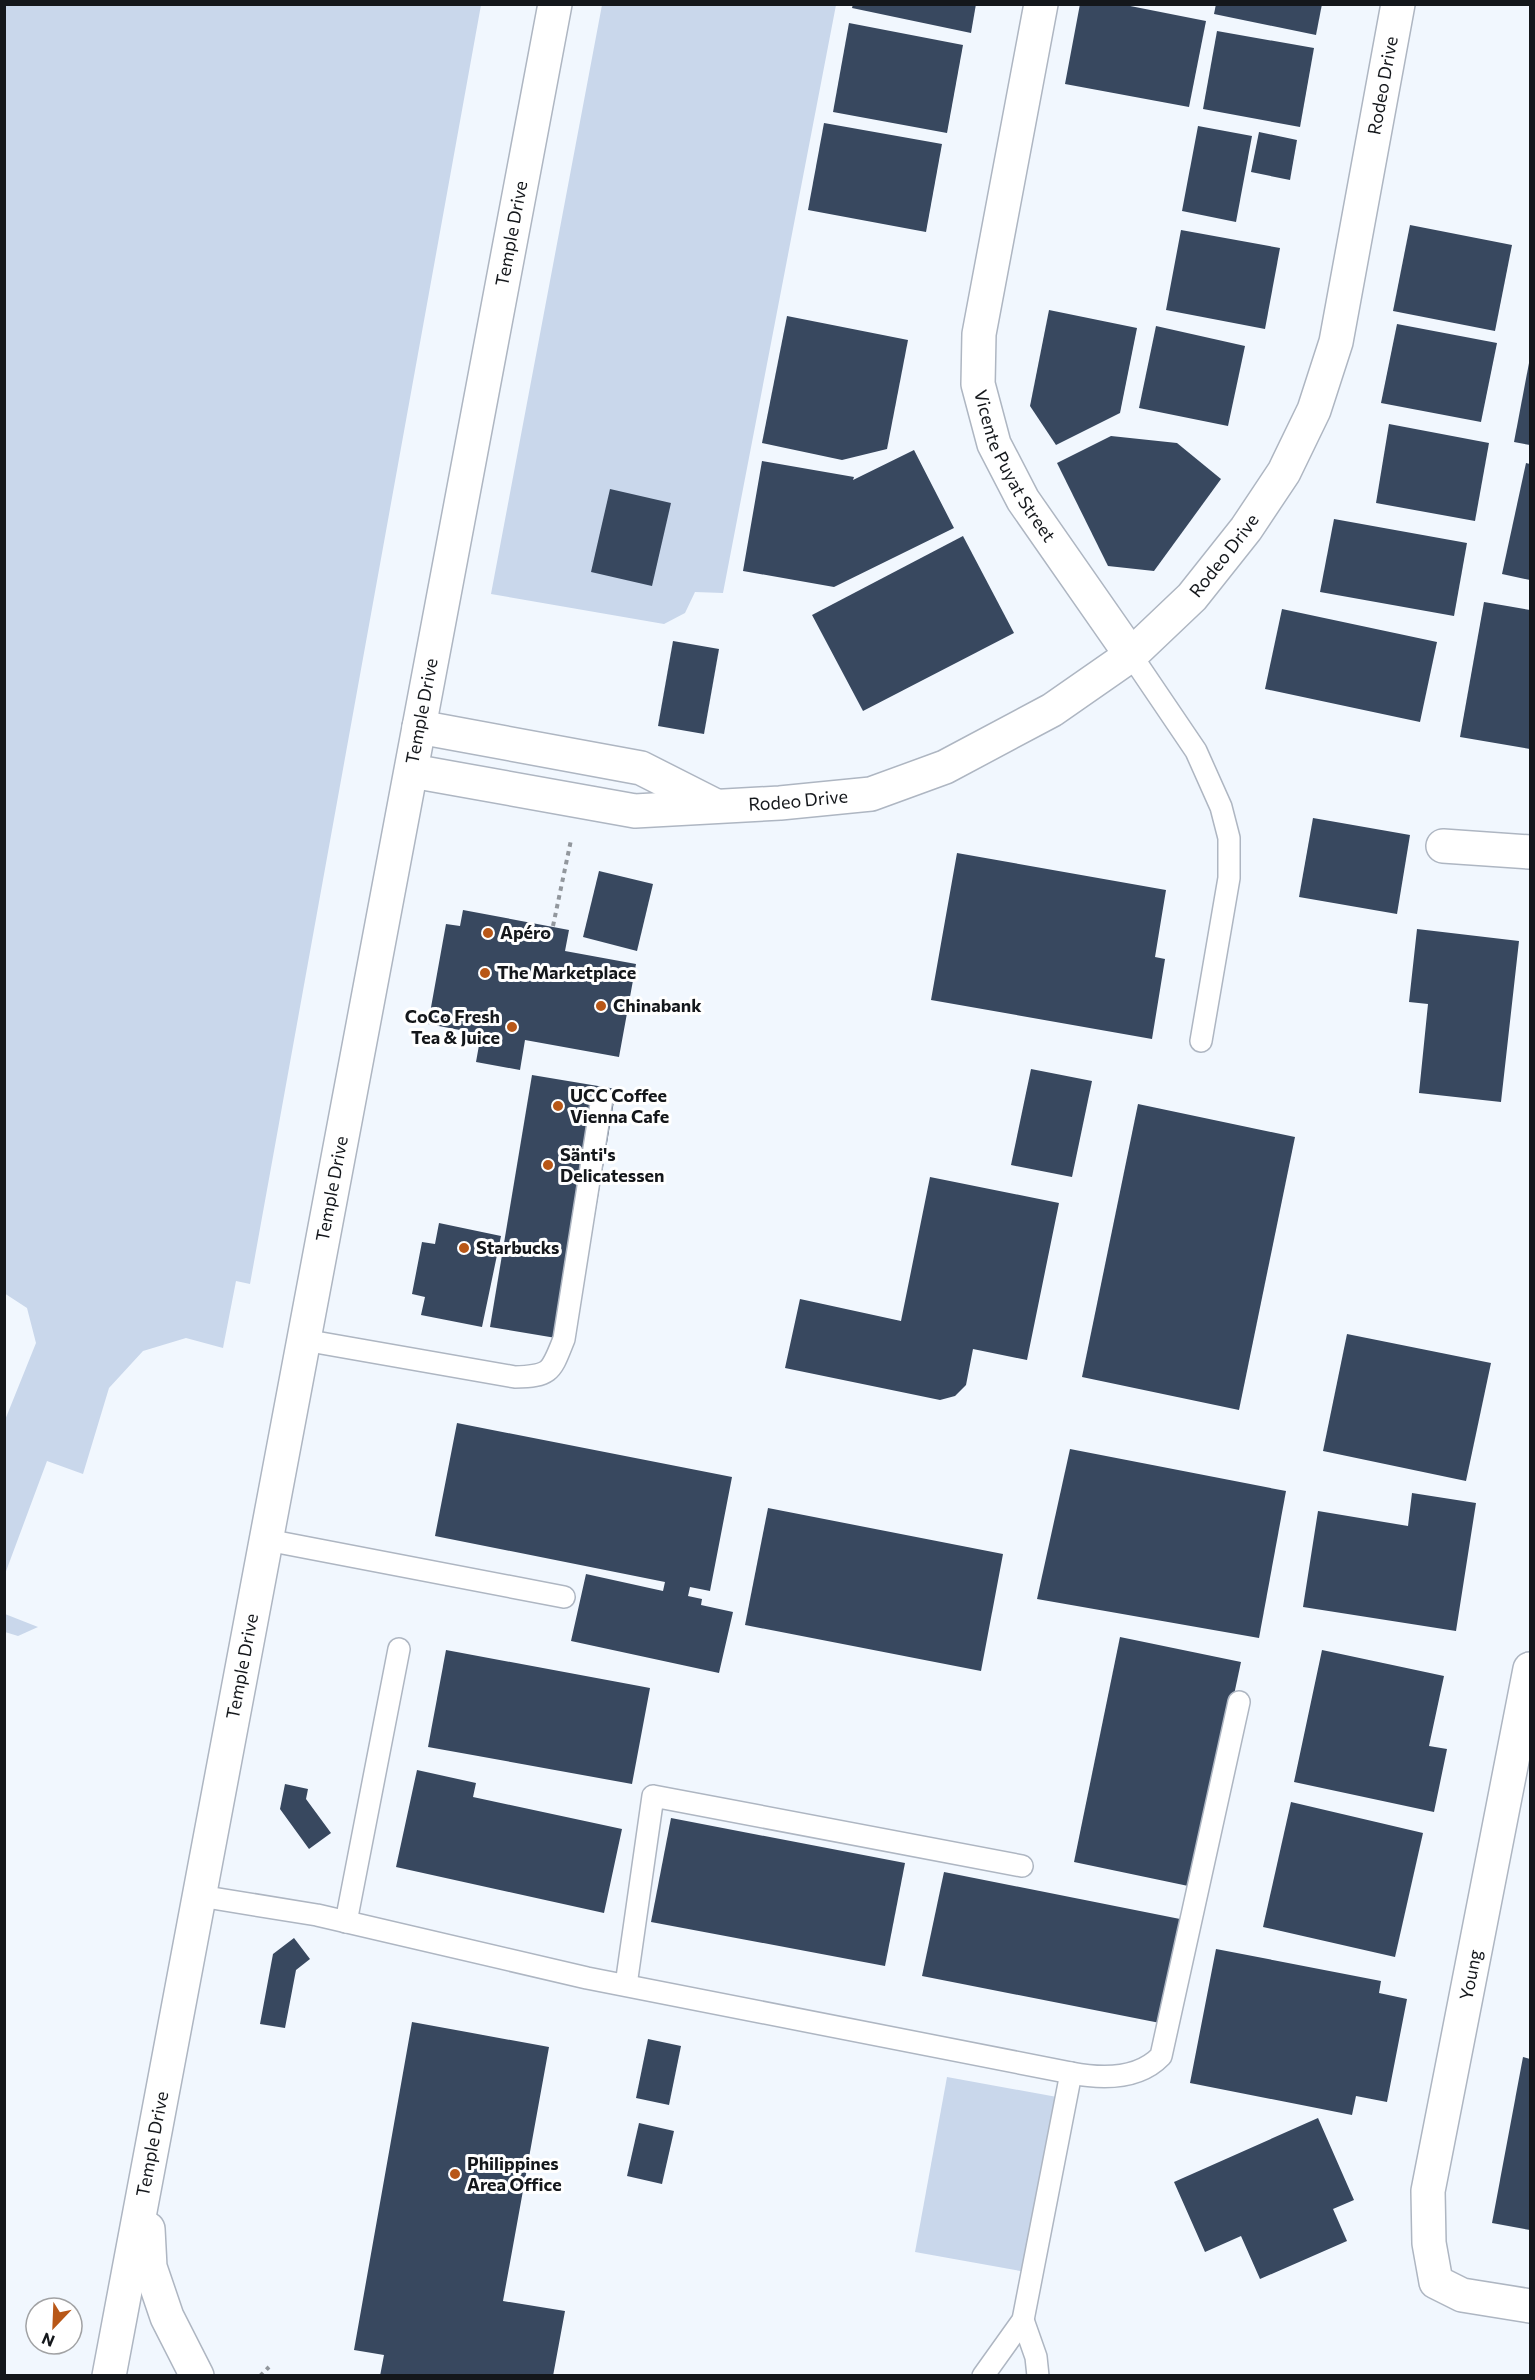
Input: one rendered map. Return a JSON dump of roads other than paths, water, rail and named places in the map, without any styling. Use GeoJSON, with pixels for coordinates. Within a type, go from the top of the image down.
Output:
{"type":"FeatureCollection","features":[{"type":"Feature","properties":{"kind":"street","name":"Temple Drive"},"geometry":{"type":"LineString","coordinates":[[109,2376],[555,4]]}},
{"type":"Feature","properties":{"kind":"street","name":"Vicente Puyat Street"},"geometry":{"type":"LineString","coordinates":[[1041,4],[979,334],[978,384],[994,444],[1023,500],[1131,655]]}},
{"type":"Feature","properties":{"kind":"street","name":"Rodeo Drive"},"geometry":{"type":"LineString","coordinates":[[411,771],[635,811],[871,794],[934,771],[1052,710],[1131,655],[1192,597],[1246,529],[1284,472],[1314,410],[1335,342],[1398,4]]}},
{"type":"Feature","properties":{"kind":"street"},"geometry":{"type":"LineString","coordinates":[[419,727],[641,768],[716,806]]}},
{"type":"Feature","properties":{"kind":"street"},"geometry":{"type":"LineString","coordinates":[[587,802],[604,762]]}},
{"type":"Feature","properties":{"kind":"street"},"geometry":{"type":"LineString","coordinates":[[1443,846],[1530,852]]}},
{"type":"Feature","properties":{"kind":"street","name":"Young"},"geometry":{"type":"LineString","coordinates":[[1530,1669],[1520,1788],[1428,2191],[1429,2243],[1436,2282],[1462,2295],[1530,2306]]}},
{"type":"Feature","properties":{"kind":"street"},"geometry":{"type":"LineString","coordinates":[[145,2185],[150,2267],[166,2317],[197,2376]]}},
{"type":"Feature","properties":{"kind":"lane","name":"Vicente Puyat Street"},"geometry":{"type":"LineString","coordinates":[[1131,655],[1196,751],[1221,807],[1229,838],[1229,878],[1201,1041]]}},
{"type":"Feature","properties":{"kind":"lane"},"geometry":{"type":"LineString","coordinates":[[304,1340],[515,1377],[538,1376],[554,1366],[564,1339],[602,1098]]}},
{"type":"Feature","properties":{"kind":"lane"},"geometry":{"type":"LineString","coordinates":[[267,1540],[564,1597]]}},
{"type":"Feature","properties":{"kind":"lane"},"geometry":{"type":"LineString","coordinates":[[346,1922],[399,1649]]}},
{"type":"Feature","properties":{"kind":"lane"},"geometry":{"type":"LineString","coordinates":[[200,1896],[307,1913],[587,1978],[1071,2073],[1097,2078],[1123,2075],[1152,2066],[1161,2056],[1239,1702]]}},
{"type":"Feature","properties":{"kind":"lane"},"geometry":{"type":"LineString","coordinates":[[626,1985],[653,1796],[1022,1866]]}},
{"type":"Feature","properties":{"kind":"lane"},"geometry":{"type":"LineString","coordinates":[[983,2376],[1023,2320],[1071,2073]]}},
{"type":"Feature","properties":{"kind":"lane"},"geometry":{"type":"LineString","coordinates":[[1023,2320],[1036,2357],[1038,2376]]}},
{"type":"Feature","properties":{"kind":"place","name":"Apéro"},"geometry":{"type":"Point","coordinates":[488,933]}},
{"type":"Feature","properties":{"kind":"place","name":"The Marketplace"},"geometry":{"type":"Point","coordinates":[485,973]}},
{"type":"Feature","properties":{"kind":"place","name":"Chinabank"},"geometry":{"type":"Point","coordinates":[601,1006]}},
{"type":"Feature","properties":{"kind":"place","name":"CoCo Fresh Tea & Juice"},"geometry":{"type":"Point","coordinates":[512,1027]}},
{"type":"Feature","properties":{"kind":"place","name":"UCC Coffee Vienna Cafe"},"geometry":{"type":"Point","coordinates":[558,1106]}},
{"type":"Feature","properties":{"kind":"place","name":"Sänti's Delicatessen"},"geometry":{"type":"Point","coordinates":[548,1165]}},
{"type":"Feature","properties":{"kind":"place","name":"Starbucks"},"geometry":{"type":"Point","coordinates":[464,1248]}},
{"type":"Feature","properties":{"kind":"place","name":"Philippines Area Office"},"geometry":{"type":"Point","coordinates":[455,2174]}}]}
